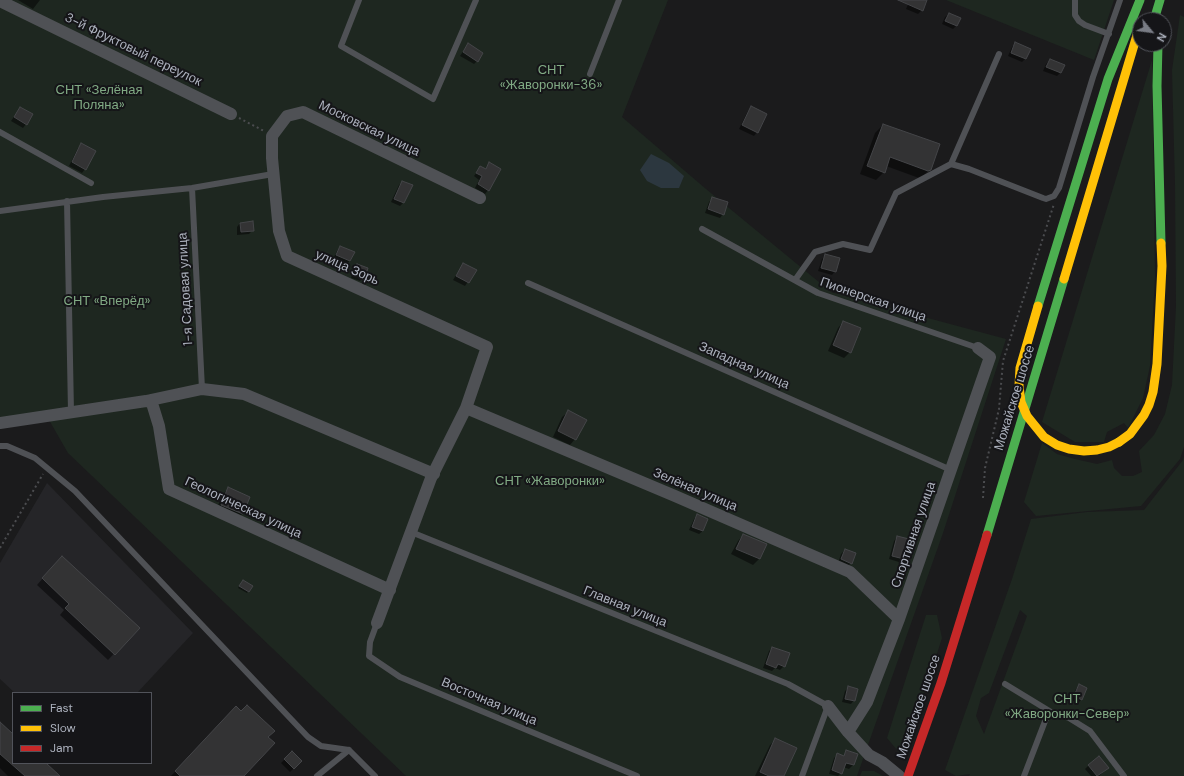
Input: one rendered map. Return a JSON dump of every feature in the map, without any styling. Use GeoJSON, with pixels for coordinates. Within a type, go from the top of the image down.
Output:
{"type":"FeatureCollection","features":[{"type":"Feature","properties":{"kind":"main road"},"geometry":{"type":"LineString","coordinates":[[1135,12],[1140,0]]}},
{"type":"Feature","properties":{"kind":"main road"},"geometry":{"type":"LineString","coordinates":[[1144,12],[1148,0]]}},
{"type":"Feature","properties":{"kind":"main road"},"geometry":{"type":"LineString","coordinates":[[1156,12],[1160,0]]}},
{"type":"Feature","properties":{"kind":"main road"},"geometry":{"type":"LineString","coordinates":[[1163,12],[1165,0]]}},
{"type":"Feature","properties":{"kind":"main road"},"geometry":{"type":"LineString","coordinates":[[1132,20],[1108,79],[1020,368],[1019,386],[1021,402],[1027,416],[1044,437],[1069,450],[1097,450],[1109,447],[1119,442],[1130,434],[1144,415],[1153,392],[1157,364],[1162,266],[1157,86],[1158,52]]}},
{"type":"Feature","properties":{"kind":"main road","name":"Можайское шоссе"},"geometry":{"type":"LineString","coordinates":[[908,776],[941,683],[970,593],[1132,52]]}},
{"type":"Feature","properties":{"kind":"main road","name":"Можайское шоссе"},"geometry":{"type":"LineString","coordinates":[[1030,435],[1036,412]]}},
{"type":"Feature","properties":{"kind":"street","name":"3-й Фруктовый переулок"},"geometry":{"type":"LineString","coordinates":[[0,1],[231,114]]}},
{"type":"Feature","properties":{"kind":"street","name":"Московская улица"},"geometry":{"type":"LineString","coordinates":[[272,136],[287,116],[303,112],[480,198]]}},
{"type":"Feature","properties":{"kind":"street","name":"улица Зорь"},"geometry":{"type":"LineString","coordinates":[[272,136],[272,158],[278,231],[287,256],[487,347],[466,408]]}},
{"type":"Feature","properties":{"kind":"street","name":"Спортивная улица"},"geometry":{"type":"LineString","coordinates":[[848,732],[867,702],[900,619],[990,357],[978,348]]}},
{"type":"Feature","properties":{"kind":"street"},"geometry":{"type":"LineString","coordinates":[[0,423],[151,400],[202,389],[244,394],[434,474]]}},
{"type":"Feature","properties":{"kind":"street","name":"Геологическая улица"},"geometry":{"type":"LineString","coordinates":[[151,400],[159,426],[169,489],[390,590]]}},
{"type":"Feature","properties":{"kind":"street"},"geometry":{"type":"LineString","coordinates":[[377,623],[434,474],[466,408]]}},
{"type":"Feature","properties":{"kind":"street","name":"Зелёная улица"},"geometry":{"type":"LineString","coordinates":[[466,408],[850,572],[900,619]]}},
{"type":"Feature","properties":{"kind":"street"},"geometry":{"type":"LineString","coordinates":[[828,706],[848,732],[869,755],[882,762],[899,776]]}},
{"type":"Feature","properties":{"kind":"lane"},"geometry":{"type":"LineString","coordinates":[[359,0],[341,46],[433,99],[476,0]]}},
{"type":"Feature","properties":{"kind":"lane"},"geometry":{"type":"LineString","coordinates":[[590,74],[620,0]]}},
{"type":"Feature","properties":{"kind":"lane"},"geometry":{"type":"LineString","coordinates":[[1075,0],[1075,15],[1079,21],[1085,25],[1109,34]]}},
{"type":"Feature","properties":{"kind":"lane"},"geometry":{"type":"LineString","coordinates":[[951,164],[1046,199],[1054,196],[1059,188],[1093,78],[1120,0]]}},
{"type":"Feature","properties":{"kind":"lane"},"geometry":{"type":"LineString","coordinates":[[795,280],[815,252],[843,244],[870,250],[896,193],[951,164],[999,54]]}},
{"type":"Feature","properties":{"kind":"lane"},"geometry":{"type":"LineString","coordinates":[[0,132],[92,183]]}},
{"type":"Feature","properties":{"kind":"lane"},"geometry":{"type":"LineString","coordinates":[[0,211],[67,201],[192,188],[274,174]]}},
{"type":"Feature","properties":{"kind":"lane","name":"1-я Садовая улица"},"geometry":{"type":"LineString","coordinates":[[192,188],[202,389]]}},
{"type":"Feature","properties":{"kind":"lane"},"geometry":{"type":"LineString","coordinates":[[67,201],[71,412]]}},
{"type":"Feature","properties":{"kind":"lane","name":"Пионерская улица"},"geometry":{"type":"LineString","coordinates":[[702,229],[818,293],[978,348]]}},
{"type":"Feature","properties":{"kind":"lane","name":"Западная улица"},"geometry":{"type":"LineString","coordinates":[[528,283],[951,470]]}},
{"type":"Feature","properties":{"kind":"lane"},"geometry":{"type":"LineString","coordinates":[[0,446],[7,446],[35,458],[75,491],[308,737],[321,746],[349,750],[375,776]]}},
{"type":"Feature","properties":{"kind":"lane","name":"Главная улица"},"geometry":{"type":"LineString","coordinates":[[411,532],[788,684],[828,706]]}},
{"type":"Feature","properties":{"kind":"lane","name":"Восточная улица"},"geometry":{"type":"LineString","coordinates":[[377,623],[370,642],[369,656],[400,677],[637,776]]}},
{"type":"Feature","properties":{"kind":"lane"},"geometry":{"type":"LineString","coordinates":[[1005,684],[1051,712],[1069,718],[1090,731],[1124,776]]}},
{"type":"Feature","properties":{"kind":"lane"},"geometry":{"type":"LineString","coordinates":[[802,776],[828,706]]}},
{"type":"Feature","properties":{"kind":"lane"},"geometry":{"type":"LineString","coordinates":[[1024,776],[1047,716],[1051,712]]}},
{"type":"Feature","properties":{"kind":"lane"},"geometry":{"type":"LineString","coordinates":[[318,776],[349,750]]}},
{"type":"Feature","properties":{"kind":"path"},"geometry":{"type":"LineString","coordinates":[[231,114],[272,136]]}},
{"type":"Feature","properties":{"kind":"path"},"geometry":{"type":"LineString","coordinates":[[983,499],[985,468],[999,409],[1003,361],[1054,203],[1054,196]]}},
{"type":"Feature","properties":{"kind":"path"},"geometry":{"type":"LineString","coordinates":[[0,548],[47,468]]}},
{"type":"Feature","properties":{"kind":"shaded area"},"geometry":{"type":"Polygon","coordinates":[[[651,154],[669,163],[684,176],[679,188],[661,188],[647,181],[640,170],[651,154]]]}},
{"type":"Feature","properties":{"kind":"shaded area"},"geometry":{"type":"Polygon","coordinates":[[[47,483],[193,633],[138,692],[14,692],[0,679],[0,563],[47,483]]]}},
{"type":"Feature","properties":{"kind":"green space","name":"СНТ «Жаворонки»"},"geometry":{"type":"Polygon","coordinates":[[[0,0],[668,0],[622,117],[706,189],[831,292],[1006,339],[943,533],[857,776],[406,776],[68,453],[49,420],[0,428],[0,0]]]}},
{"type":"Feature","properties":{"kind":"green space"},"geometry":{"type":"Polygon","coordinates":[[[946,0],[1114,0],[1094,60],[946,0]]]}},
{"type":"Feature","properties":{"kind":"green space"},"geometry":{"type":"Polygon","coordinates":[[[1180,15],[1184,17],[1184,447],[1180,459],[1141,506],[1036,516],[1024,502],[1042,443],[1057,454],[1075,459],[1097,464],[1112,460],[1114,468],[1122,476],[1133,476],[1142,472],[1139,451],[1154,435],[1165,414],[1172,385],[1176,306],[1172,70],[1180,15]]]}},
{"type":"Feature","properties":{"kind":"green space"},"geometry":{"type":"Polygon","coordinates":[[[1152,60],[1155,278],[1150,366],[1143,398],[1128,428],[1124,423],[1107,432],[1104,442],[1075,442],[1042,422],[1152,60]]]}},
{"type":"Feature","properties":{"kind":"green space","name":"СНТ «Жаворонки-Север»"},"geometry":{"type":"Polygon","coordinates":[[[1184,456],[1184,776],[969,776],[970,774],[956,776],[945,770],[1012,579],[1031,519],[1087,512],[1144,510],[1183,460],[1184,456]],[[1020,610],[989,693],[981,698],[976,716],[984,734],[1027,616],[1020,610]]]}},
{"type":"Feature","properties":{"kind":"green space"},"geometry":{"type":"Polygon","coordinates":[[[926,615],[937,615],[942,638],[904,756],[900,756],[887,738],[926,615]]]}},
{"type":"Feature","properties":{"kind":"green space"},"geometry":{"type":"Polygon","coordinates":[[[862,771],[874,771],[883,776],[860,776],[862,771]]]}},
{"type":"Feature","properties":{"kind":"building"},"geometry":{"type":"Polygon","coordinates":[[[898,0],[927,0],[923,11],[898,0]]]}},
{"type":"Feature","properties":{"kind":"building"},"geometry":{"type":"Polygon","coordinates":[[[949,13],[961,18],[957,26],[945,21],[949,13]]]}},
{"type":"Feature","properties":{"kind":"building"},"geometry":{"type":"Polygon","coordinates":[[[1015,42],[1031,49],[1026,59],[1011,53],[1015,42]]]}},
{"type":"Feature","properties":{"kind":"building"},"geometry":{"type":"Polygon","coordinates":[[[468,43],[483,53],[478,62],[463,52],[468,43]]]}},
{"type":"Feature","properties":{"kind":"building"},"geometry":{"type":"Polygon","coordinates":[[[1050,59],[1065,65],[1061,73],[1046,67],[1050,59]]]}},
{"type":"Feature","properties":{"kind":"building"},"geometry":{"type":"Polygon","coordinates":[[[751,106],[767,114],[758,133],[742,125],[751,106]]]}},
{"type":"Feature","properties":{"kind":"building"},"geometry":{"type":"Polygon","coordinates":[[[20,107],[33,114],[27,125],[14,117],[20,107]]]}},
{"type":"Feature","properties":{"kind":"building"},"geometry":{"type":"Polygon","coordinates":[[[883,124],[940,144],[931,170],[928,171],[890,157],[885,173],[867,166],[883,124]]]}},
{"type":"Feature","properties":{"kind":"building"},"geometry":{"type":"Polygon","coordinates":[[[81,143],[96,151],[86,170],[72,162],[81,143]]]}},
{"type":"Feature","properties":{"kind":"building"},"geometry":{"type":"Polygon","coordinates":[[[489,162],[501,169],[489,191],[478,184],[482,176],[476,173],[480,166],[486,169],[489,162]]]}},
{"type":"Feature","properties":{"kind":"building"},"geometry":{"type":"Polygon","coordinates":[[[402,181],[413,185],[404,203],[394,199],[402,181]]]}},
{"type":"Feature","properties":{"kind":"building"},"geometry":{"type":"Polygon","coordinates":[[[712,197],[728,202],[724,215],[708,209],[712,197]]]}},
{"type":"Feature","properties":{"kind":"building"},"geometry":{"type":"Polygon","coordinates":[[[253,221],[254,231],[241,232],[240,223],[253,221]]]}},
{"type":"Feature","properties":{"kind":"building"},"geometry":{"type":"Polygon","coordinates":[[[340,246],[355,252],[350,261],[336,255],[340,246]]]}},
{"type":"Feature","properties":{"kind":"building"},"geometry":{"type":"Polygon","coordinates":[[[825,254],[840,258],[836,272],[821,268],[825,254]]]}},
{"type":"Feature","properties":{"kind":"building"},"geometry":{"type":"Polygon","coordinates":[[[463,263],[477,270],[469,283],[456,276],[463,263]]]}},
{"type":"Feature","properties":{"kind":"building"},"geometry":{"type":"Polygon","coordinates":[[[357,264],[368,268],[365,278],[354,274],[357,264]]]}},
{"type":"Feature","properties":{"kind":"building"},"geometry":{"type":"Polygon","coordinates":[[[843,321],[861,328],[851,353],[833,345],[843,321]]]}},
{"type":"Feature","properties":{"kind":"building"},"geometry":{"type":"Polygon","coordinates":[[[568,410],[587,420],[576,440],[558,431],[568,410]]]}},
{"type":"Feature","properties":{"kind":"building"},"geometry":{"type":"Polygon","coordinates":[[[228,487],[250,497],[243,514],[221,505],[228,487]]]}},
{"type":"Feature","properties":{"kind":"building"},"geometry":{"type":"Polygon","coordinates":[[[697,514],[708,519],[703,531],[692,527],[697,514]]]}},
{"type":"Feature","properties":{"kind":"building"},"geometry":{"type":"Polygon","coordinates":[[[743,534],[767,544],[760,559],[736,549],[743,534]]]}},
{"type":"Feature","properties":{"kind":"building"},"geometry":{"type":"Polygon","coordinates":[[[897,536],[909,539],[904,559],[892,556],[897,536]]]}},
{"type":"Feature","properties":{"kind":"building"},"geometry":{"type":"Polygon","coordinates":[[[845,549],[856,553],[852,564],[841,559],[845,549]]]}},
{"type":"Feature","properties":{"kind":"building"},"geometry":{"type":"Polygon","coordinates":[[[62,556],[140,628],[115,655],[65,608],[69,604],[42,578],[62,556]]]}},
{"type":"Feature","properties":{"kind":"building"},"geometry":{"type":"Polygon","coordinates":[[[243,580],[253,586],[249,592],[239,586],[243,580]]]}},
{"type":"Feature","properties":{"kind":"building"},"geometry":{"type":"Polygon","coordinates":[[[772,647],[790,653],[785,667],[778,664],[776,668],[766,664],[772,647]]]}},
{"type":"Feature","properties":{"kind":"building"},"geometry":{"type":"Polygon","coordinates":[[[1079,684],[1087,688],[1082,700],[1074,696],[1079,684]]]}},
{"type":"Feature","properties":{"kind":"building"},"geometry":{"type":"Polygon","coordinates":[[[848,686],[858,689],[855,701],[845,699],[848,686]]]}},
{"type":"Feature","properties":{"kind":"building"},"geometry":{"type":"Polygon","coordinates":[[[247,705],[275,731],[268,737],[275,743],[244,776],[180,776],[175,771],[236,706],[241,711],[247,705]]]}},
{"type":"Feature","properties":{"kind":"building"},"geometry":{"type":"Polygon","coordinates":[[[0,722],[12,733],[12,764],[47,764],[60,776],[25,776],[0,754],[0,722]]]}},
{"type":"Feature","properties":{"kind":"building"},"geometry":{"type":"Polygon","coordinates":[[[775,738],[797,748],[784,776],[769,776],[760,772],[775,738]]]}},
{"type":"Feature","properties":{"kind":"building"},"geometry":{"type":"Polygon","coordinates":[[[846,750],[858,754],[854,765],[846,763],[842,774],[832,770],[837,753],[844,756],[846,750]]]}},
{"type":"Feature","properties":{"kind":"building"},"geometry":{"type":"Polygon","coordinates":[[[292,751],[302,761],[294,769],[284,759],[292,751]]]}},
{"type":"Feature","properties":{"kind":"building"},"geometry":{"type":"Polygon","coordinates":[[[1099,756],[1109,768],[1097,776],[1088,765],[1099,756]]]}},
{"type":"Feature","properties":{"kind":"traffic: fast"},"geometry":{"type":"LineString","coordinates":[[1038,306],[1108,79],[1140,0]]}},
{"type":"Feature","properties":{"kind":"traffic: fast"},"geometry":{"type":"LineString","coordinates":[[1156,12],[1160,0]]}},
{"type":"Feature","properties":{"kind":"traffic: fast"},"geometry":{"type":"LineString","coordinates":[[1158,52],[1157,86],[1161,243]]}},
{"type":"Feature","properties":{"kind":"traffic: fast"},"geometry":{"type":"LineString","coordinates":[[987,535],[1064,279]]}},
{"type":"Feature","properties":{"kind":"traffic: slow"},"geometry":{"type":"LineString","coordinates":[[1064,279],[1132,52]]}},
{"type":"Feature","properties":{"kind":"traffic: slow"},"geometry":{"type":"LineString","coordinates":[[1119,442],[1130,434],[1144,415],[1153,392],[1157,364],[1162,266],[1161,243]]}},
{"type":"Feature","properties":{"kind":"traffic: slow"},"geometry":{"type":"LineString","coordinates":[[1038,306],[1020,368],[1019,386],[1021,402],[1027,416],[1044,437],[1057,445],[1069,449],[1084,451],[1097,450],[1109,447],[1119,442]]}},
{"type":"Feature","properties":{"kind":"traffic: jam"},"geometry":{"type":"LineString","coordinates":[[908,776],[941,683],[987,535]]}},
{"type":"Feature","properties":{"kind":"park label","name":"СНТ «Жаворонки-36»"},"geometry":{"type":"Point","coordinates":[551,78]}},
{"type":"Feature","properties":{"kind":"park label","name":"СНТ «Зелёная Поляна»"},"geometry":{"type":"Point","coordinates":[99,98]}},
{"type":"Feature","properties":{"kind":"park label","name":"СНТ «Вперёд»"},"geometry":{"type":"Point","coordinates":[107,302]}}]}
